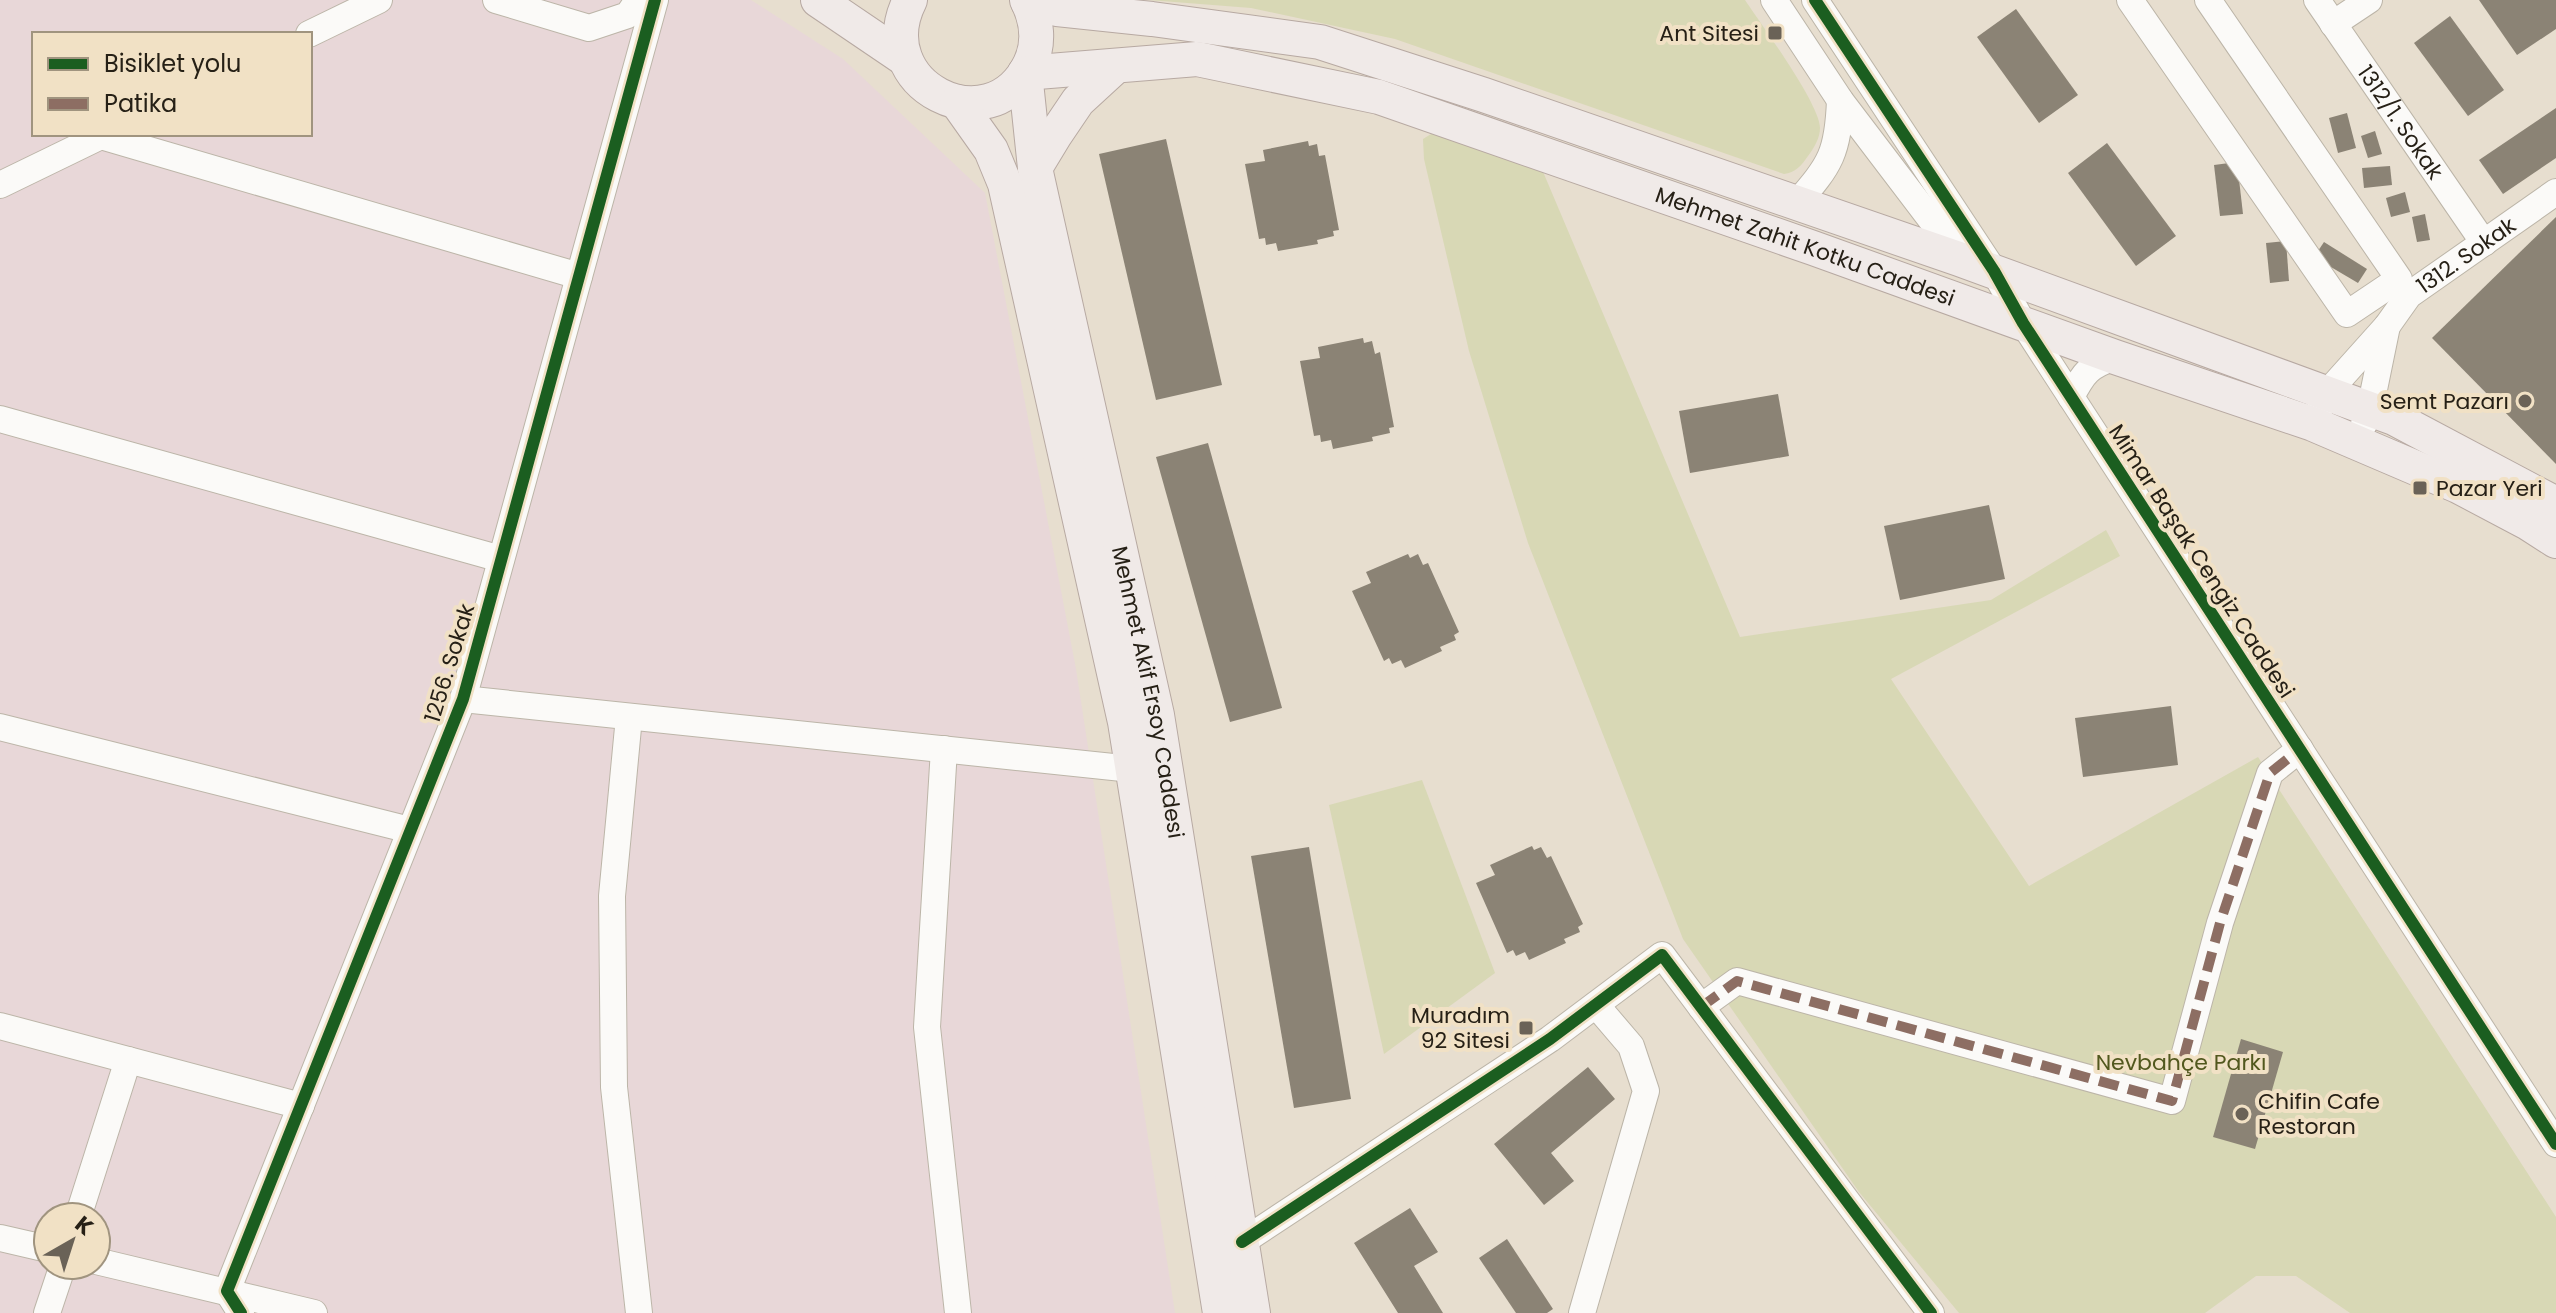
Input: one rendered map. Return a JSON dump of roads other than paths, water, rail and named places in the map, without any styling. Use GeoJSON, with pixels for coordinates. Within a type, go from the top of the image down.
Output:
{"type":"FeatureCollection","features":[{"type":"Feature","properties":{"kind":"main road"},"geometry":{"type":"LineString","coordinates":[[818,0],[905,59]]}},
{"type":"Feature","properties":{"kind":"main road"},"geometry":{"type":"LineString","coordinates":[[910,0],[900,30],[905,59],[913,75],[925,88],[940,97],[977,103],[996,98],[1012,88],[1025,73],[1037,38],[1035,19],[1027,1]]}},
{"type":"Feature","properties":{"kind":"main road","name":"Mehmet Zahit Kotku Caddesi"},"geometry":{"type":"LineString","coordinates":[[1027,1],[1057,9],[1320,42],[1484,95],[1994,271],[2394,418],[2556,504]]}},
{"type":"Feature","properties":{"kind":"main road","name":"Mehmet Zahit Kotku Caddesi"},"geometry":{"type":"LineString","coordinates":[[1025,73],[1197,59],[1379,97],[2313,424],[2458,486],[2556,541]]}},
{"type":"Feature","properties":{"kind":"main road"},"geometry":{"type":"LineString","coordinates":[[1035,168],[1078,101],[1115,67]]}},
{"type":"Feature","properties":{"kind":"main road","name":"Mehmet Akif Ersoy Caddesi"},"geometry":{"type":"LineString","coordinates":[[1025,73],[1035,168],[1157,715],[1226,1246],[1220,1313]]}},
{"type":"Feature","properties":{"kind":"main road","name":"Mehmet Akif Ersoy Caddesi"},"geometry":{"type":"LineString","coordinates":[[957,102],[991,150],[1005,184],[1125,722],[1226,1246],[1253,1313]]}},
{"type":"Feature","properties":{"kind":"street"},"geometry":{"type":"LineString","coordinates":[[312,33],[379,0]]}},
{"type":"Feature","properties":{"kind":"street"},"geometry":{"type":"LineString","coordinates":[[496,0],[589,28],[628,15],[638,0]]}},
{"type":"Feature","properties":{"kind":"street","name":"1256. Sokak"},"geometry":{"type":"LineString","coordinates":[[234,1302],[301,1106],[463,699],[655,0]]}},
{"type":"Feature","properties":{"kind":"street","name":"Mimar Başak Cengiz Caddesi"},"geometry":{"type":"LineString","coordinates":[[1774,0],[1840,100],[1959,259],[2023,323]]}},
{"type":"Feature","properties":{"kind":"street","name":"Mimar Başak Cengiz Caddesi"},"geometry":{"type":"LineString","coordinates":[[1815,0],[1994,271],[2023,323],[2556,1144]]}},
{"type":"Feature","properties":{"kind":"street"},"geometry":{"type":"LineString","coordinates":[[2130,0],[2347,314],[2399,279],[2208,0]]}},
{"type":"Feature","properties":{"kind":"street","name":"1312/1. Sokak"},"geometry":{"type":"LineString","coordinates":[[2317,0],[2484,243]]}},
{"type":"Feature","properties":{"kind":"street"},"geometry":{"type":"LineString","coordinates":[[2333,24],[2369,0]]}},
{"type":"Feature","properties":{"kind":"street"},"geometry":{"type":"LineString","coordinates":[[1796,204],[1831,159],[1839,133],[1840,100]]}},
{"type":"Feature","properties":{"kind":"street"},"geometry":{"type":"LineString","coordinates":[[0,185],[101,136]]}},
{"type":"Feature","properties":{"kind":"street"},"geometry":{"type":"LineString","coordinates":[[106,136],[579,276]]}},
{"type":"Feature","properties":{"kind":"street","name":"1312. Sokak"},"geometry":{"type":"LineString","coordinates":[[2313,424],[2327,393],[2387,326],[2409,295],[2556,192]]}},
{"type":"Feature","properties":{"kind":"street"},"geometry":{"type":"LineString","coordinates":[[2357,443],[2370,409],[2387,326]]}},
{"type":"Feature","properties":{"kind":"street"},"geometry":{"type":"LineString","coordinates":[[2071,397],[2092,365],[2115,357]]}},
{"type":"Feature","properties":{"kind":"street"},"geometry":{"type":"LineString","coordinates":[[0,419],[501,559]]}},
{"type":"Feature","properties":{"kind":"street"},"geometry":{"type":"LineString","coordinates":[[463,699],[1132,769]]}},
{"type":"Feature","properties":{"kind":"street"},"geometry":{"type":"LineString","coordinates":[[629,717],[612,896],[614,1087],[639,1313]]}},
{"type":"Feature","properties":{"kind":"street"},"geometry":{"type":"LineString","coordinates":[[0,727],[410,830]]}},
{"type":"Feature","properties":{"kind":"street"},"geometry":{"type":"LineString","coordinates":[[944,749],[927,1027],[958,1313]]}},
{"type":"Feature","properties":{"kind":"street"},"geometry":{"type":"LineString","coordinates":[[1701,1007],[1737,981],[2172,1101],[2220,923],[2270,773],[2300,749]]}},
{"type":"Feature","properties":{"kind":"street"},"geometry":{"type":"LineString","coordinates":[[1226,1246],[1550,1039],[1662,955],[1931,1313]]}},
{"type":"Feature","properties":{"kind":"street"},"geometry":{"type":"LineString","coordinates":[[1582,1313],[1646,1091],[1631,1046],[1596,1005]]}},
{"type":"Feature","properties":{"kind":"street"},"geometry":{"type":"LineString","coordinates":[[0,1026],[301,1106]]}},
{"type":"Feature","properties":{"kind":"street"},"geometry":{"type":"LineString","coordinates":[[83,1201],[128,1060]]}},
{"type":"Feature","properties":{"kind":"street"},"geometry":{"type":"LineString","coordinates":[[0,1238],[32,1245]]}},
{"type":"Feature","properties":{"kind":"street"},"geometry":{"type":"LineString","coordinates":[[112,1266],[234,1302],[314,1313]]}},
{"type":"Feature","properties":{"kind":"street"},"geometry":{"type":"LineString","coordinates":[[47,1313],[58,1281]]}},
{"type":"Feature","properties":{"kind":"place","name":"Ant Sitesi"},"geometry":{"type":"Point","coordinates":[1775,33]}},
{"type":"Feature","properties":{"kind":"place","name":"Semt Pazarı"},"geometry":{"type":"Point","coordinates":[2525,401]}},
{"type":"Feature","properties":{"kind":"place","name":"Pazar Yeri"},"geometry":{"type":"Point","coordinates":[2420,488]}},
{"type":"Feature","properties":{"kind":"place","name":"Muradım 92 Sitesi"},"geometry":{"type":"Point","coordinates":[1526,1028]}},
{"type":"Feature","properties":{"kind":"place","name":"Chifin Cafe Restoran"},"geometry":{"type":"Point","coordinates":[2242,1114]}},
{"type":"Feature","properties":{"kind":"park label","name":"Nevbahçe Parkı"},"geometry":{"type":"Point","coordinates":[2181,1062]}}]}
